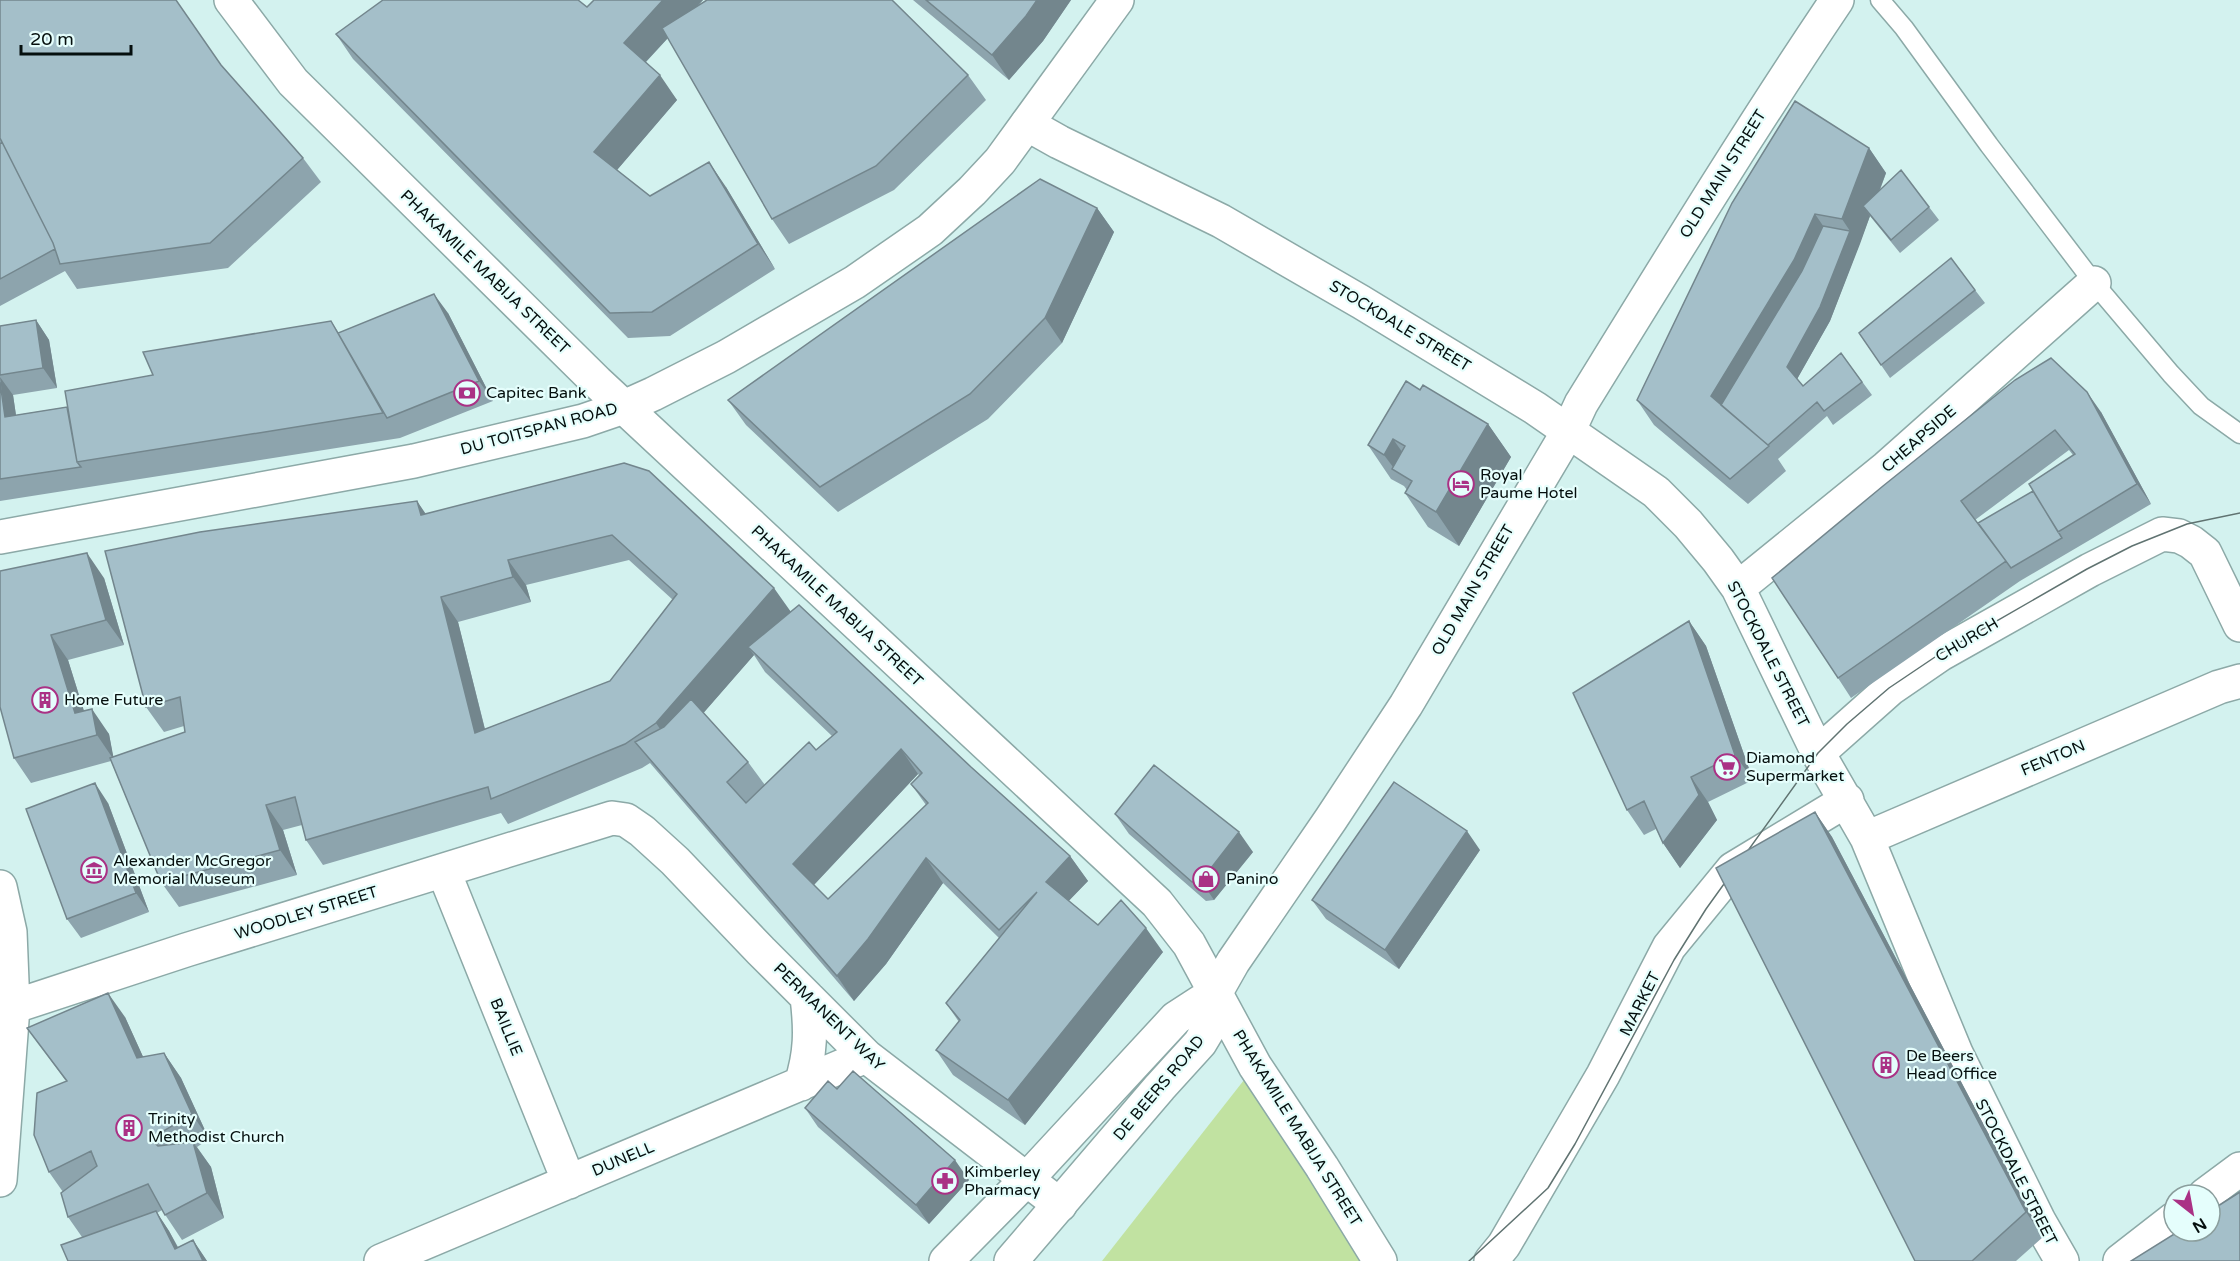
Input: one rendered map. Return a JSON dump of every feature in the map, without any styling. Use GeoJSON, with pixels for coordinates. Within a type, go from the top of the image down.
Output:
{"type":"FeatureCollection","features":[{"type":"Feature","properties":{"kind":"street","name":"PHAKAMILE MABIJA STREET"},"geometry":{"type":"LineString","coordinates":[[231,0],[293,82],[624,407],[1157,903],[1189,944],[1255,1066],[1322,1167],[1380,1261]]}},
{"type":"Feature","properties":{"kind":"street","name":"DU TOITSPAN ROAD"},"geometry":{"type":"LineString","coordinates":[[0,537],[414,461],[571,424],[624,407],[726,357],[855,282],[930,230],[1000,162],[1117,0]]}},
{"type":"Feature","properties":{"kind":"street","name":"OLD MAIN STREET"},"geometry":{"type":"LineString","coordinates":[[1215,992],[1406,705],[1568,432],[1581,404],[1757,119],[1837,0]]}},
{"type":"Feature","properties":{"kind":"street","name":"STOCKDALE STREET"},"geometry":{"type":"LineString","coordinates":[[1027,124],[1221,221],[1371,308],[1535,408],[1656,492],[1688,524],[1738,588],[1818,753],[1867,838],[1956,1053],[2039,1221],[2062,1261]]}},
{"type":"Feature","properties":{"kind":"street","name":"CHEAPSIDE"},"geometry":{"type":"LineString","coordinates":[[1738,588],[1886,468],[2094,283]]}},
{"type":"Feature","properties":{"kind":"street","name":"CHURCH"},"geometry":{"type":"LineString","coordinates":[[1818,753],[1890,690],[1941,654],[2090,570],[2162,534],[2179,536],[2205,553],[2240,625]]}},
{"type":"Feature","properties":{"kind":"street","name":"FENTON"},"geometry":{"type":"LineString","coordinates":[[1867,838],[2208,692],[2240,681]]}},
{"type":"Feature","properties":{"kind":"street","name":"MARKET"},"geometry":{"type":"LineString","coordinates":[[1491,1261],[1509,1236],[1603,1076],[1669,947],[1733,869],[1847,800]]}},
{"type":"Feature","properties":{"kind":"street","name":"WOODLEY STREET"},"geometry":{"type":"LineString","coordinates":[[6,1009],[186,950],[444,872],[612,818]]}},
{"type":"Feature","properties":{"kind":"street","name":"PERMANENT WAY"},"geometry":{"type":"LineString","coordinates":[[612,818],[626,820],[642,831],[675,861],[866,1056],[1060,1204]]}},
{"type":"Feature","properties":{"kind":"street","name":"BAILLIE"},"geometry":{"type":"LineString","coordinates":[[444,872],[569,1182]]}},
{"type":"Feature","properties":{"kind":"street"},"geometry":{"type":"LineString","coordinates":[[0,887],[10,932],[0,1180]]}},
{"type":"Feature","properties":{"kind":"street","name":"DE BEERS ROAD"},"geometry":{"type":"LineString","coordinates":[[946,1261],[1027,1179],[1176,1018],[1215,992]]}},
{"type":"Feature","properties":{"kind":"street","name":"DE BEERS ROAD"},"geometry":{"type":"LineString","coordinates":[[1011,1261],[1200,1043],[1212,1023],[1215,992]]}},
{"type":"Feature","properties":{"kind":"street"},"geometry":{"type":"LineString","coordinates":[[801,1084],[810,1052],[807,997]]}},
{"type":"Feature","properties":{"kind":"street","name":"DUNELL"},"geometry":{"type":"LineString","coordinates":[[381,1261],[866,1056]]}},
{"type":"Feature","properties":{"kind":"street"},"geometry":{"type":"LineString","coordinates":[[2221,1183],[2240,1169]]}},
{"type":"Feature","properties":{"kind":"street"},"geometry":{"type":"LineString","coordinates":[[2120,1261],[2162,1228]]}},
{"type":"Feature","properties":{"kind":"lane"},"geometry":{"type":"LineString","coordinates":[[1880,0],[1904,28],[2094,283],[2201,406],[2240,434]]}},
{"type":"Feature","properties":{"kind":"green space"},"geometry":{"type":"Polygon","coordinates":[[[1255,1066],[1379,1261],[1102,1261],[1255,1066]]]}},
{"type":"Feature","properties":{"kind":"building"},"geometry":{"type":"Polygon","coordinates":[[[0,0],[176,0],[221,65],[303,158],[210,243],[60,264],[53,243],[0,138],[0,0]]]}},
{"type":"Feature","properties":{"kind":"building"},"geometry":{"type":"Polygon","coordinates":[[[383,0],[578,0],[587,7],[594,0],[663,0],[624,43],[660,75],[594,152],[650,196],[709,162],[758,244],[652,312],[610,313],[336,34],[383,0]]]}},
{"type":"Feature","properties":{"kind":"building"},"geometry":{"type":"Polygon","coordinates":[[[707,0],[892,0],[968,75],[876,166],[772,219],[662,28],[707,0]]]}},
{"type":"Feature","properties":{"kind":"building"},"geometry":{"type":"Polygon","coordinates":[[[926,0],[1037,0],[992,55],[926,0]]]}},
{"type":"Feature","properties":{"kind":"building"},"geometry":{"type":"Polygon","coordinates":[[[1795,101],[1869,148],[1842,219],[1815,214],[1794,260],[1711,396],[1769,446],[1730,479],[1637,400],[1732,203],[1795,101]]]}},
{"type":"Feature","properties":{"kind":"building"},"geometry":{"type":"Polygon","coordinates":[[[2,142],[55,249],[0,279],[0,144],[2,142]]]}},
{"type":"Feature","properties":{"kind":"building"},"geometry":{"type":"Polygon","coordinates":[[[1901,170],[1929,207],[1891,240],[1863,206],[1901,170]]]}},
{"type":"Feature","properties":{"kind":"building"},"geometry":{"type":"Polygon","coordinates":[[[1040,179],[1097,208],[1045,318],[970,394],[820,487],[728,400],[1040,179]]]}},
{"type":"Feature","properties":{"kind":"building"},"geometry":{"type":"Polygon","coordinates":[[[1823,226],[1850,231],[1820,307],[1787,367],[1803,386],[1841,353],[1862,382],[1824,411],[1817,402],[1768,445],[1721,405],[1802,271],[1823,226]]]}},
{"type":"Feature","properties":{"kind":"building"},"geometry":{"type":"Polygon","coordinates":[[[1951,258],[1975,290],[1881,365],[1859,333],[1951,258]]]}},
{"type":"Feature","properties":{"kind":"building"},"geometry":{"type":"Polygon","coordinates":[[[434,294],[479,381],[387,418],[338,333],[434,294]]]}},
{"type":"Feature","properties":{"kind":"building"},"geometry":{"type":"Polygon","coordinates":[[[36,320],[43,368],[0,375],[0,326],[36,320]]]}},
{"type":"Feature","properties":{"kind":"building"},"geometry":{"type":"Polygon","coordinates":[[[331,321],[383,413],[77,462],[65,391],[153,375],[143,352],[331,321]]]}},
{"type":"Feature","properties":{"kind":"building"},"geometry":{"type":"Polygon","coordinates":[[[2051,358],[2087,392],[2137,484],[2058,532],[2029,484],[2075,454],[2055,430],[1961,501],[2006,561],[1838,678],[1772,578],[2015,380],[2051,358]]]}},
{"type":"Feature","properties":{"kind":"building"},"geometry":{"type":"Polygon","coordinates":[[[1406,381],[1420,390],[1423,385],[1488,424],[1436,512],[1405,493],[1412,481],[1392,469],[1405,446],[1393,439],[1384,455],[1368,445],[1406,381]]]}},
{"type":"Feature","properties":{"kind":"building"},"geometry":{"type":"Polygon","coordinates":[[[0,382],[5,417],[67,407],[77,462],[81,467],[0,479],[0,382]]]}},
{"type":"Feature","properties":{"kind":"building"},"geometry":{"type":"Polygon","coordinates":[[[624,463],[649,471],[774,588],[656,723],[625,744],[491,799],[488,787],[306,840],[295,797],[266,805],[280,850],[161,882],[110,758],[185,732],[180,697],[146,707],[105,551],[200,532],[417,501],[421,515],[624,463]],[[612,535],[508,560],[513,577],[441,597],[475,733],[610,681],[677,594],[612,535]]]}},
{"type":"Feature","properties":{"kind":"building"},"geometry":{"type":"Polygon","coordinates":[[[2033,491],[2062,538],[2011,568],[1978,523],[2033,491]]]}},
{"type":"Feature","properties":{"kind":"building","name":"Home Future"},"geometry":{"type":"Polygon","coordinates":[[[87,553],[106,620],[51,635],[75,713],[92,709],[97,735],[14,758],[0,707],[0,571],[87,553]]]}},
{"type":"Feature","properties":{"kind":"building"},"geometry":{"type":"Polygon","coordinates":[[[799,605],[971,767],[1070,856],[1046,882],[1098,925],[1121,900],[1146,928],[1008,1100],[936,1050],[960,1020],[946,1003],[1037,892],[999,930],[926,858],[868,939],[837,976],[635,742],[664,727],[691,699],[748,762],[727,782],[746,803],[809,742],[816,750],[837,732],[748,647],[799,605]],[[901,749],[793,864],[828,899],[928,803],[911,784],[922,773],[901,749]]]}},
{"type":"Feature","properties":{"kind":"building"},"geometry":{"type":"Polygon","coordinates":[[[1689,621],[1735,755],[1691,777],[1699,795],[1663,843],[1644,801],[1627,810],[1573,693],[1689,621]]]}},
{"type":"Feature","properties":{"kind":"building"},"geometry":{"type":"Polygon","coordinates":[[[1154,765],[1239,832],[1201,881],[1192,882],[1115,814],[1154,765]]]}},
{"type":"Feature","properties":{"kind":"building"},"geometry":{"type":"Polygon","coordinates":[[[1394,782],[1467,831],[1385,950],[1312,900],[1394,782]]]}},
{"type":"Feature","properties":{"kind":"building","name":"Alexander McGregor Memorial Museum"},"geometry":{"type":"Polygon","coordinates":[[[95,783],[136,893],[67,919],[26,809],[95,783]]]}},
{"type":"Feature","properties":{"kind":"building","name":"De Beers Head Office"},"geometry":{"type":"Polygon","coordinates":[[[1815,812],[2026,1212],[1972,1261],[1915,1261],[1716,868],[1815,812]]]}},
{"type":"Feature","properties":{"kind":"building","name":"Trinity Methodist Church"},"geometry":{"type":"Polygon","coordinates":[[[108,993],[137,1058],[164,1053],[192,1114],[150,1139],[158,1146],[193,1142],[207,1193],[165,1215],[148,1184],[68,1217],[61,1193],[97,1166],[91,1151],[49,1172],[34,1135],[37,1093],[67,1081],[27,1028],[108,993]]]}},
{"type":"Feature","properties":{"kind":"building"},"geometry":{"type":"Polygon","coordinates":[[[853,1071],[955,1160],[916,1205],[805,1108],[828,1081],[837,1089],[853,1071]]]}},
{"type":"Feature","properties":{"kind":"building"},"geometry":{"type":"Polygon","coordinates":[[[2240,1192],[2240,1261],[2131,1261],[2162,1242],[2222,1243],[2222,1203],[2240,1192]]]}},
{"type":"Feature","properties":{"kind":"building"},"geometry":{"type":"Polygon","coordinates":[[[156,1211],[175,1249],[193,1240],[203,1261],[68,1261],[61,1245],[156,1211]]]}},
{"type":"Feature","properties":{"kind":"tram line"},"geometry":{"type":"LineString","coordinates":[[1469,1261],[1548,1188],[1575,1144],[1674,960],[1706,909],[1818,753],[1847,724],[1889,688],[1941,653],[2087,569],[2132,546],[2187,524],[2240,513]]}},
{"type":"Feature","properties":{"kind":"place","name":"Capitec Bank"},"geometry":{"type":"Point","coordinates":[467,393]}},
{"type":"Feature","properties":{"kind":"place","name":"Royal Paume Hotel"},"geometry":{"type":"Point","coordinates":[1461,484]}},
{"type":"Feature","properties":{"kind":"place","name":"Home Future"},"geometry":{"type":"Point","coordinates":[45,700]}},
{"type":"Feature","properties":{"kind":"place","name":"Diamond Supermarket"},"geometry":{"type":"Point","coordinates":[1727,767]}},
{"type":"Feature","properties":{"kind":"place","name":"Alexander McGregor Memorial Museum"},"geometry":{"type":"Point","coordinates":[94,870]}},
{"type":"Feature","properties":{"kind":"place","name":"Panino"},"geometry":{"type":"Point","coordinates":[1206,879]}},
{"type":"Feature","properties":{"kind":"place","name":"De Beers Head Office"},"geometry":{"type":"Point","coordinates":[1886,1065]}},
{"type":"Feature","properties":{"kind":"place","name":"Trinity Methodist Church"},"geometry":{"type":"Point","coordinates":[129,1128]}},
{"type":"Feature","properties":{"kind":"place","name":"Kimberley Pharmacy"},"geometry":{"type":"Point","coordinates":[945,1181]}}]}
